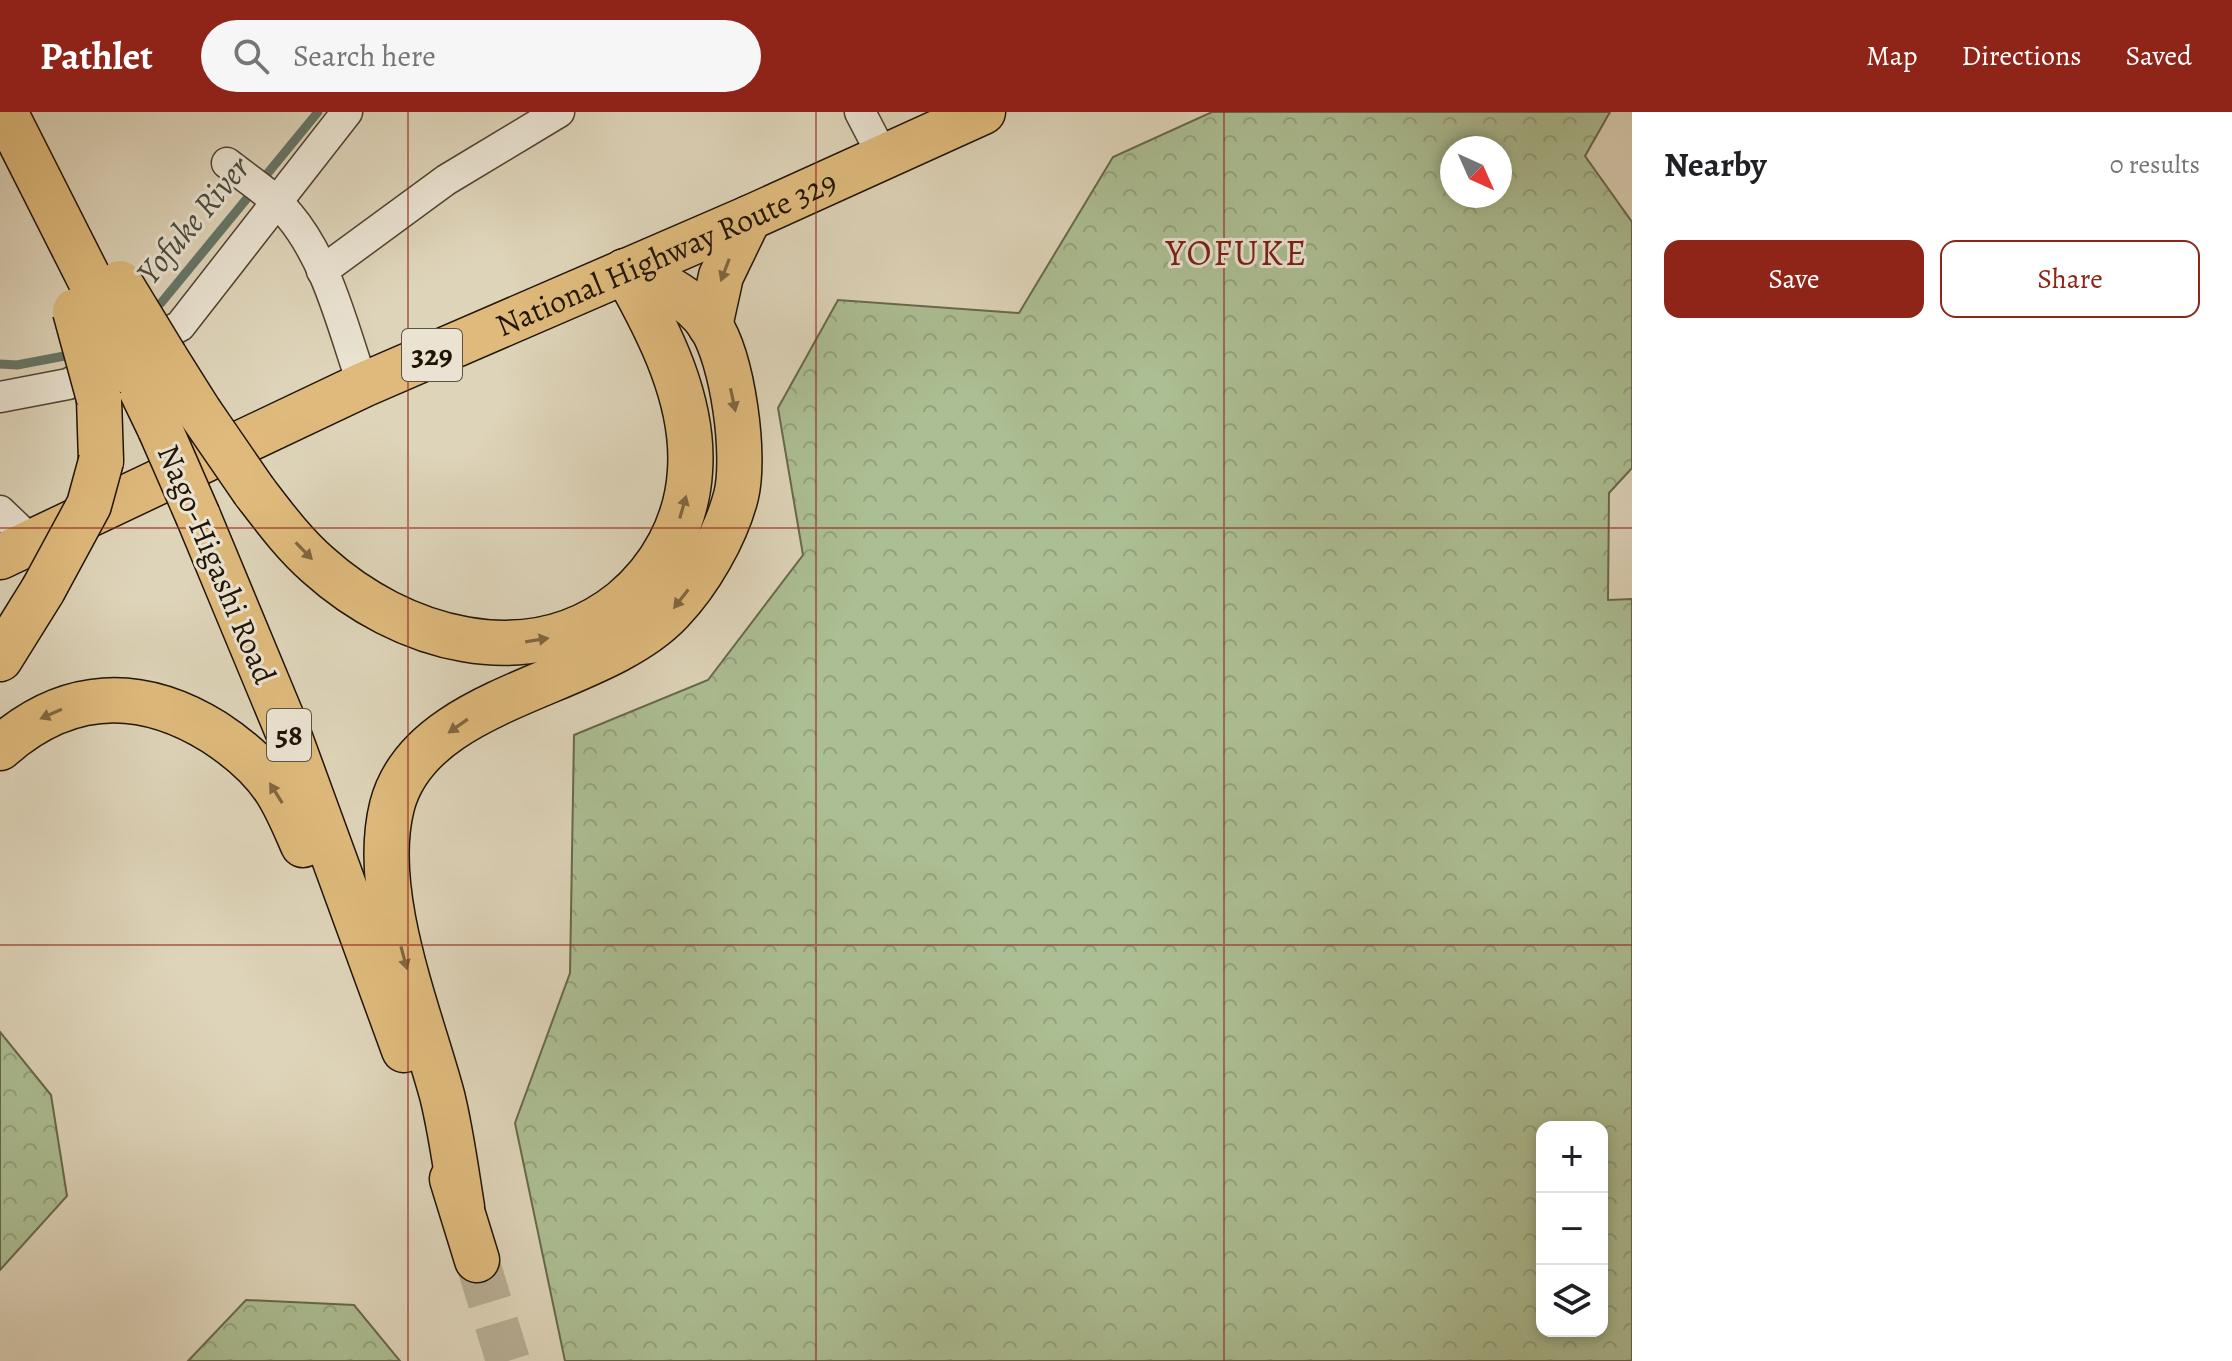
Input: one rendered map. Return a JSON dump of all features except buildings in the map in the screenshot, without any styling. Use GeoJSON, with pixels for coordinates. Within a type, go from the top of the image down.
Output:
{"type":"FeatureCollection","features":[{"type":"Feature","properties":{"kind":"highway","name":"National Highway Route 329"},"geometry":{"type":"LineString","coordinates":[[9,537],[749,218],[983,112]]}},
{"type":"Feature","properties":{"kind":"highway"},"geometry":{"type":"LineString","coordinates":[[12,124],[97,296]]}},
{"type":"Feature","properties":{"kind":"highway"},"geometry":{"type":"LineString","coordinates":[[0,659],[43,590],[89,505],[101,461],[97,296],[75,207],[12,124]]}},
{"type":"Feature","properties":{"kind":"highway"},"geometry":{"type":"LineString","coordinates":[[710,326],[721,276],[749,218]]}},
{"type":"Feature","properties":{"kind":"highway"},"geometry":{"type":"LineString","coordinates":[[462,1207],[443,1099],[394,919],[387,859],[392,806],[422,753],[463,721],[621,649],[671,611],[691,585],[721,532],[736,496],[740,461],[733,397],[710,326],[670,289],[625,271]]}},
{"type":"Feature","properties":{"kind":"highway"},"geometry":{"type":"LineString","coordinates":[[150,366],[199,411],[285,532],[318,565],[353,593],[392,616],[440,635],[496,644],[553,638],[606,615],[649,577],[665,555],[686,500],[690,470],[683,404],[668,359],[625,271]]}},
{"type":"Feature","properties":{"kind":"highway","name":"Nago-Higashi Road"},"geometry":{"type":"LineString","coordinates":[[97,296],[150,366],[160,429],[289,735],[368,958],[462,1207],[477,1260]]}},
{"type":"Feature","properties":{"kind":"highway"},"geometry":{"type":"LineString","coordinates":[[0,748],[31,724],[82,701],[113,699],[152,704],[187,716],[226,740],[255,765],[275,789],[316,875],[368,958]]}},
{"type":"Feature","properties":{"kind":"street"},"geometry":{"type":"LineString","coordinates":[[0,397],[68,384],[180,326],[274,201],[347,112]]}},
{"type":"Feature","properties":{"kind":"street"},"geometry":{"type":"LineString","coordinates":[[322,271],[446,180],[559,112]]}},
{"type":"Feature","properties":{"kind":"street"},"geometry":{"type":"LineString","coordinates":[[860,112],[884,158]]}},
{"type":"Feature","properties":{"kind":"street"},"geometry":{"type":"LineString","coordinates":[[233,168],[274,201],[300,229],[322,271],[363,385]]}},
{"type":"Feature","properties":{"kind":"green space"},"geometry":{"type":"Polygon","coordinates":[[[1212,112],[1610,112],[1585,156],[1632,222],[1632,468],[1609,493],[1608,600],[1632,599],[1632,1361],[565,1361],[515,1123],[570,973],[574,735],[708,680],[803,555],[778,408],[838,300],[1019,313],[1113,157],[1212,112]]]}},
{"type":"Feature","properties":{"kind":"green space"},"geometry":{"type":"Polygon","coordinates":[[[0,1032],[51,1095],[67,1196],[0,1270],[0,1032]]]}},
{"type":"Feature","properties":{"kind":"green space"},"geometry":{"type":"Polygon","coordinates":[[[246,1300],[354,1305],[400,1361],[188,1361],[246,1300]]]}},
{"type":"Feature","properties":{"kind":"waterway","name":"Yofuke River"},"geometry":{"type":"LineString","coordinates":[[150,310],[161,303],[318,112]]}},
{"type":"Feature","properties":{"kind":"waterway","name":"Yofuke River"},"geometry":{"type":"LineString","coordinates":[[0,364],[17,365],[75,354]]}},
{"type":"Feature","properties":{"kind":"tunnel"},"geometry":{"type":"LineString","coordinates":[[477,1260],[508,1361]]}},
{"type":"Feature","properties":{"kind":"district","name":"YOFUKE"},"geometry":{"type":"Point","coordinates":[1237,252]}}]}
